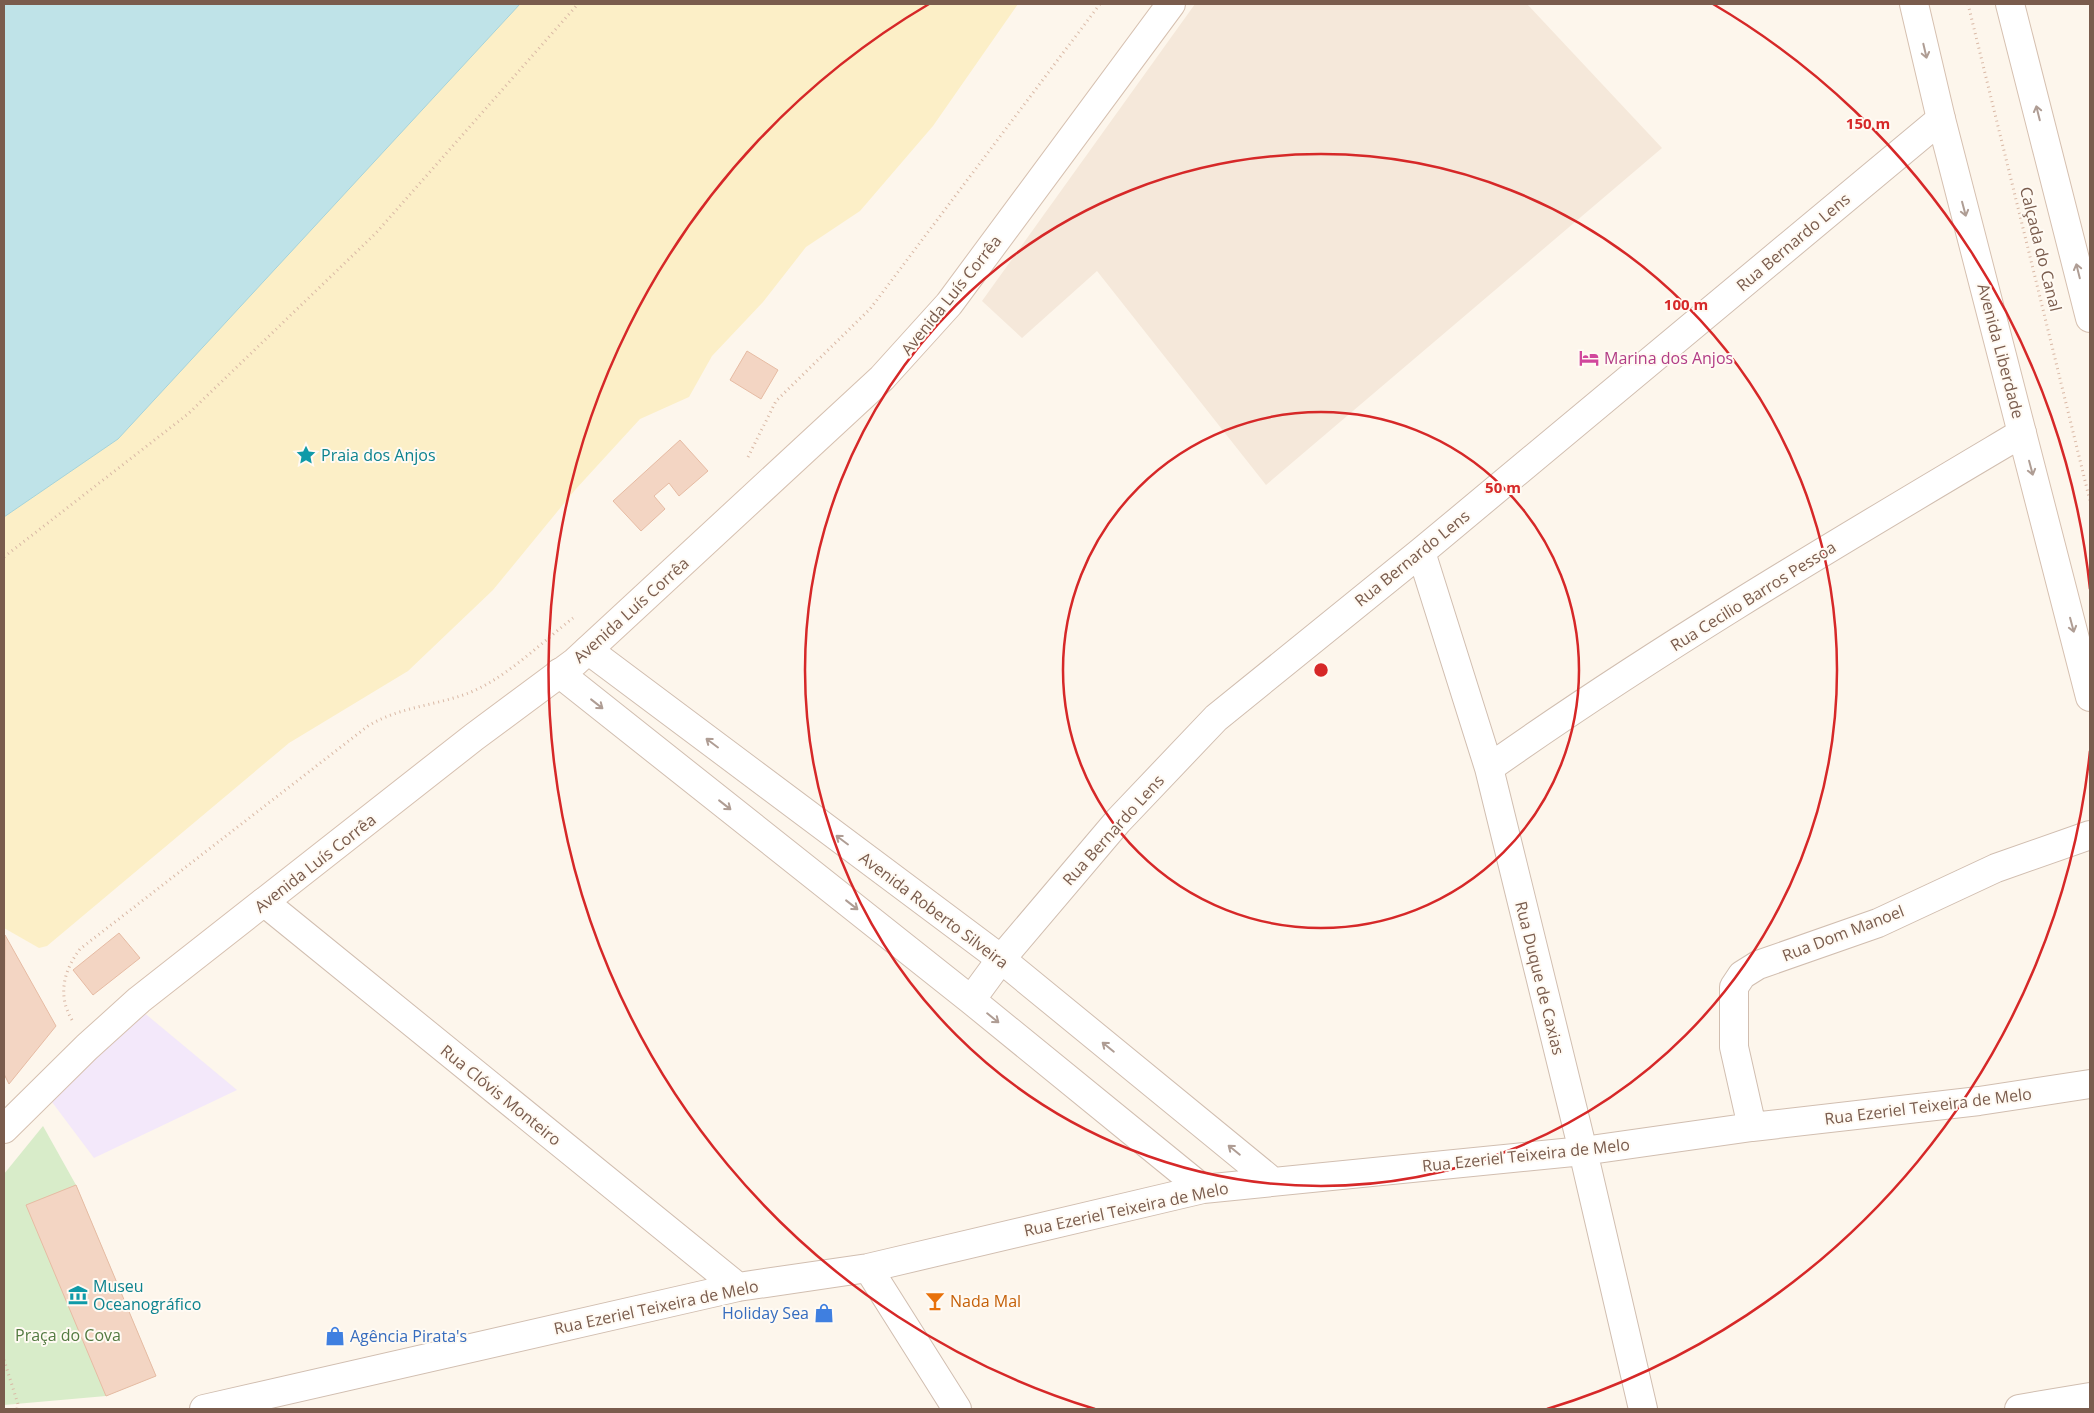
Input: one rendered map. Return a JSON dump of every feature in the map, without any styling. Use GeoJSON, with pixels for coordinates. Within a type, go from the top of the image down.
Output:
{"type":"FeatureCollection","features":[{"type":"Feature","properties":{"kind":"street","name":"Avenida Luís Corrêa"},"geometry":{"type":"LineString","coordinates":[[4,1129],[139,1000],[588,650],[882,378],[928,329],[1171,4]]}},
{"type":"Feature","properties":{"kind":"street","name":"Avenida Liberdade"},"geometry":{"type":"LineString","coordinates":[[1914,4],[1940,119],[2090,697]]}},
{"type":"Feature","properties":{"kind":"street"},"geometry":{"type":"LineString","coordinates":[[2010,4],[2090,318]]}},
{"type":"Feature","properties":{"kind":"street","name":"Rua Bernardo Lens"},"geometry":{"type":"LineString","coordinates":[[971,1000],[1001,959],[1118,821],[1216,718],[1421,552],[1940,119]]}},
{"type":"Feature","properties":{"kind":"street","name":"Rua Cecilio Barros Pessoa"},"geometry":{"type":"LineString","coordinates":[[1489,768],[1581,703],[1847,537],[2022,433]]}},
{"type":"Feature","properties":{"kind":"street","name":"Rua Duque de Caxias"},"geometry":{"type":"LineString","coordinates":[[1421,552],[1489,768],[1583,1151],[1643,1409]]}},
{"type":"Feature","properties":{"kind":"street","name":"Avenida Roberto Silveira"},"geometry":{"type":"LineString","coordinates":[[588,650],[1001,959],[1272,1181]]}},
{"type":"Feature","properties":{"kind":"street"},"geometry":{"type":"LineString","coordinates":[[559,673],[971,1000],[1203,1189]]}},
{"type":"Feature","properties":{"kind":"street","name":"Rua Dom Manoel"},"geometry":{"type":"LineString","coordinates":[[1752,1127],[1734,1047],[1734,986],[1742,975],[1758,965],[1878,923],[1996,868],[2090,835]]}},
{"type":"Feature","properties":{"kind":"street","name":"Rua Clóvis Monteiro"},"geometry":{"type":"LineString","coordinates":[[264,902],[738,1287]]}},
{"type":"Feature","properties":{"kind":"street","name":"Rua Ezeriel Teixeira de Melo"},"geometry":{"type":"LineString","coordinates":[[204,1409],[738,1287],[868,1268],[1203,1189],[1583,1151],[1752,1127],[1979,1101],[2090,1084]]}},
{"type":"Feature","properties":{"kind":"street"},"geometry":{"type":"LineString","coordinates":[[868,1268],[957,1409]]}},
{"type":"Feature","properties":{"kind":"street"},"geometry":{"type":"LineString","coordinates":[[2019,1409],[2090,1397]]}},
{"type":"Feature","properties":{"kind":"path"},"geometry":{"type":"LineString","coordinates":[[4,557],[188,414],[348,260],[376,233],[578,4]]}},
{"type":"Feature","properties":{"kind":"path"},"geometry":{"type":"LineString","coordinates":[[745,462],[776,401],[870,309],[1100,4]]}},
{"type":"Feature","properties":{"kind":"path","name":"Calçada do Canal"},"geometry":{"type":"LineString","coordinates":[[1968,4],[2090,501]]}},
{"type":"Feature","properties":{"kind":"path"},"geometry":{"type":"LineString","coordinates":[[92,1043],[70,1018],[63,992],[64,976],[70,962],[80,949],[368,726],[395,712],[451,698],[482,687],[580,612]]}},
{"type":"Feature","properties":{"kind":"path"},"geometry":{"type":"LineString","coordinates":[[4,1362],[18,1404],[17,1409]]}},
{"type":"Feature","properties":{"kind":"shaded area"},"geometry":{"type":"Polygon","coordinates":[[[1195,4],[1527,4],[1662,148],[1266,485],[1097,271],[1022,338],[982,301],[1195,4]]]}},
{"type":"Feature","properties":{"kind":"shaded area"},"geometry":{"type":"Polygon","coordinates":[[[142,1011],[237,1090],[94,1158],[49,1098],[142,1011]]]}},
{"type":"Feature","properties":{"kind":"green space","name":"Praça do Cova"},"geometry":{"type":"Polygon","coordinates":[[[43,1126],[76,1185],[156,1376],[106,1396],[4,1405],[4,1174],[43,1126]]]}},
{"type":"Feature","properties":{"kind":"sand","name":"Praia dos Anjos"},"geometry":{"type":"Polygon","coordinates":[[[334,4],[1018,4],[933,126],[860,211],[806,247],[763,302],[712,356],[689,397],[640,419],[575,490],[493,590],[408,671],[289,743],[47,946],[39,948],[4,928],[4,341],[334,4]]]}},
{"type":"Feature","properties":{"kind":"water"},"geometry":{"type":"Polygon","coordinates":[[[4,4],[520,4],[118,439],[4,517],[4,4]]]}},
{"type":"Feature","properties":{"kind":"building"},"geometry":{"type":"Polygon","coordinates":[[[747,351],[778,370],[761,399],[730,380],[747,351]]]}},
{"type":"Feature","properties":{"kind":"building"},"geometry":{"type":"Polygon","coordinates":[[[680,440],[708,471],[679,496],[669,483],[654,496],[665,509],[641,531],[613,501],[680,440]]]}},
{"type":"Feature","properties":{"kind":"building"},"geometry":{"type":"Polygon","coordinates":[[[119,933],[140,958],[93,995],[73,970],[119,933]]]}},
{"type":"Feature","properties":{"kind":"building"},"geometry":{"type":"Polygon","coordinates":[[[5,935],[56,1026],[9,1084],[4,1074],[5,935]]]}},
{"type":"Feature","properties":{"kind":"building"},"geometry":{"type":"Polygon","coordinates":[[[76,1185],[156,1376],[106,1396],[26,1205],[76,1185]]]}},
{"type":"Feature","properties":{"kind":"place","name":"Marina dos Anjos"},"geometry":{"type":"Point","coordinates":[1589,358]}},
{"type":"Feature","properties":{"kind":"place","name":"Praia dos Anjos"},"geometry":{"type":"Point","coordinates":[306,455]}},
{"type":"Feature","properties":{"kind":"place","name":"Museu Oceanográfico"},"geometry":{"type":"Point","coordinates":[78,1295]}},
{"type":"Feature","properties":{"kind":"place","name":"Nada Mal"},"geometry":{"type":"Point","coordinates":[935,1301]}},
{"type":"Feature","properties":{"kind":"place","name":"Holiday Sea"},"geometry":{"type":"Point","coordinates":[824,1313]}},
{"type":"Feature","properties":{"kind":"place","name":"Agência Pirata's"},"geometry":{"type":"Point","coordinates":[335,1336]}}]}
